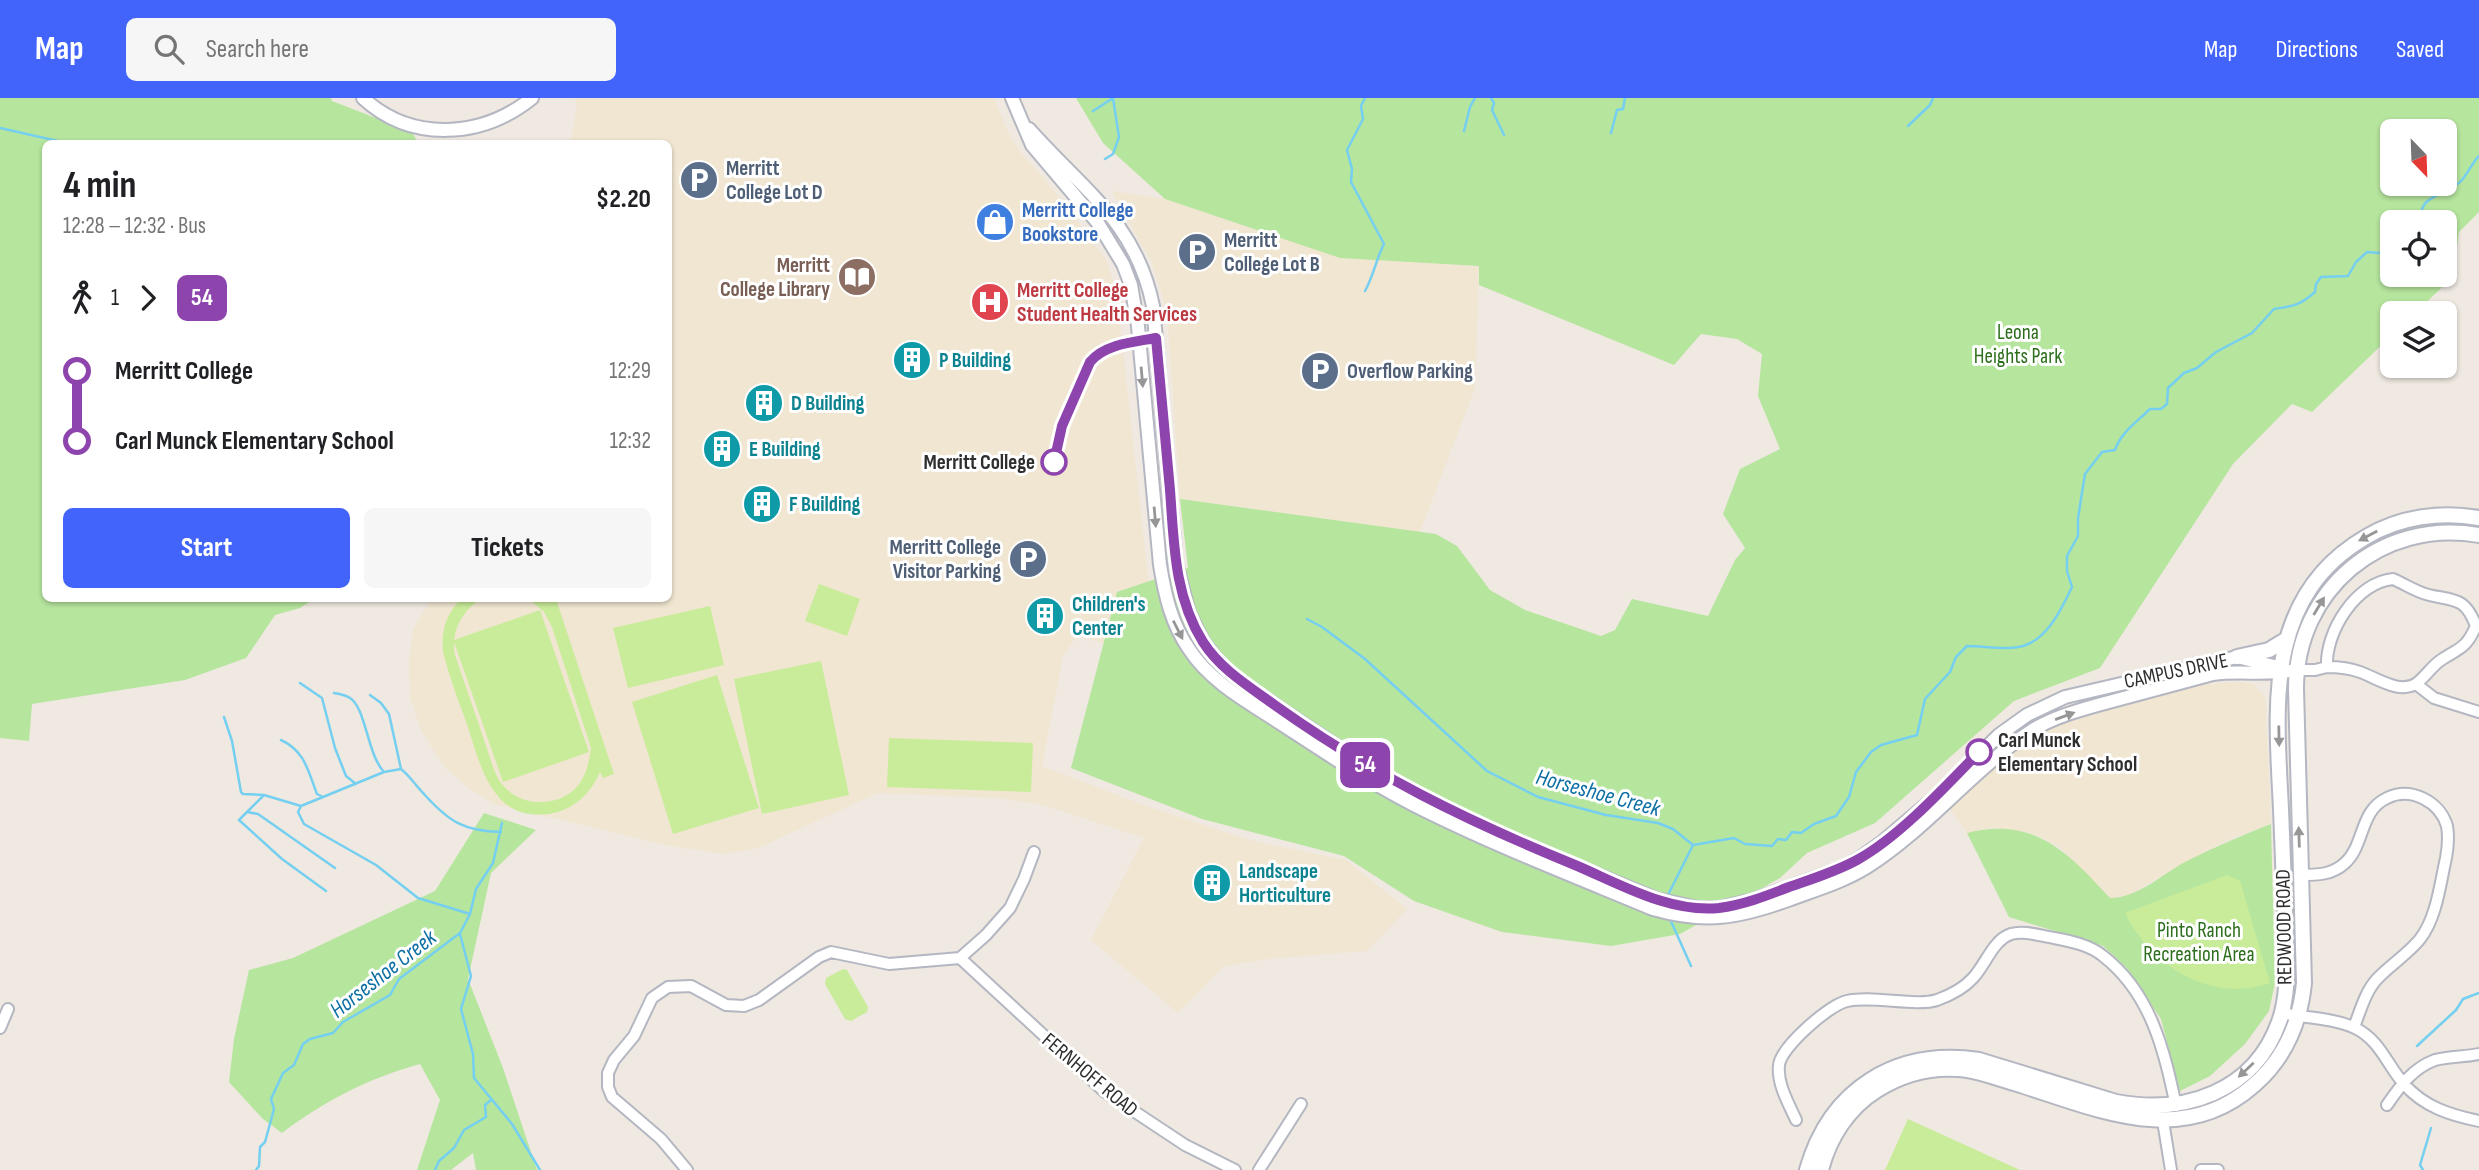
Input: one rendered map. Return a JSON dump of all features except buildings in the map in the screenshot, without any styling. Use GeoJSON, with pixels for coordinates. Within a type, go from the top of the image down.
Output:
{"type":"FeatureCollection","features":[{"type":"Feature","properties":{"kind":"main road","name":"REDWOOD ROAD"},"geometry":{"type":"LineString","coordinates":[[1807,1170],[1825,1126],[1843,1102],[1861,1086],[1908,1062],[1932,1057],[1979,1060],[2127,1104],[2161,1107],[2214,1094],[2246,1071],[2270,1041],[2282,1013],[2286,991],[2279,671],[2287,639],[2308,590],[2331,562],[2351,545],[2372,533],[2419,517],[2442,515],[2479,518]]}},
{"type":"Feature","properties":{"kind":"main road","name":"REDWOOD ROAD"},"geometry":{"type":"LineString","coordinates":[[1821,1170],[1835,1132],[1869,1095],[1889,1082],[1933,1069],[1975,1071],[2139,1120],[2163,1121],[2206,1113],[2246,1092],[2277,1060],[2293,1032],[2302,1005],[2304,983],[2296,670],[2305,634],[2327,593],[2343,574],[2361,559],[2400,540],[2421,534],[2445,531],[2479,535]]}},
{"type":"Feature","properties":{"kind":"main road"},"geometry":{"type":"LineString","coordinates":[[2237,657],[2269,650],[2287,639]]}},
{"type":"Feature","properties":{"kind":"street"},"geometry":{"type":"LineString","coordinates":[[363,98],[376,110],[394,120],[433,130],[453,131],[498,120],[515,112],[532,98]]}},
{"type":"Feature","properties":{"kind":"street","name":"CAMPUS DRIVE"},"geometry":{"type":"LineString","coordinates":[[1012,98],[1032,145],[1105,234],[1123,264],[1131,285],[1138,327],[1165,599],[1189,651],[1206,672],[1227,688],[1351,769],[1410,803],[1526,857],[1616,888],[1676,904],[1739,910],[1847,878],[1866,868],[1889,852],[2008,748],[2050,721],[2213,674],[2229,671],[2296,670]]}},
{"type":"Feature","properties":{"kind":"street","name":"CAMPUS DRIVE"},"geometry":{"type":"LineString","coordinates":[[1022,121],[1103,204],[1131,243],[1148,280],[1154,316],[1176,563],[1189,613],[1204,643],[1236,678],[1379,774],[1471,821],[1616,888]]}},
{"type":"Feature","properties":{"kind":"street"},"geometry":{"type":"LineString","coordinates":[[2296,670],[2327,667],[2359,672],[2394,687],[2416,684],[2435,664],[2463,648],[2477,626],[2463,604],[2455,599],[2429,595],[2393,579],[2385,580],[2367,589],[2348,610],[2331,640],[2326,658],[2327,667]]}},
{"type":"Feature","properties":{"kind":"street","name":"CAMPUS DRIVE"},"geometry":{"type":"LineString","coordinates":[[1739,910],[1860,858],[1933,799],[1993,740],[2027,715],[2046,705],[2081,692],[2237,657],[2279,671]]}},
{"type":"Feature","properties":{"kind":"street"},"geometry":{"type":"LineString","coordinates":[[2416,684],[2434,698],[2479,712]]}},
{"type":"Feature","properties":{"kind":"street"},"geometry":{"type":"LineString","coordinates":[[2300,875],[2334,872],[2347,862],[2367,816],[2376,805],[2398,794],[2410,793],[2422,797],[2436,808],[2446,824],[2449,844],[2433,913],[2421,938],[2376,981],[2354,1027]]}},
{"type":"Feature","properties":{"kind":"street"},"geometry":{"type":"LineString","coordinates":[[687,1170],[661,1139],[612,1097],[608,1087],[608,1073],[614,1060],[634,1036],[652,998],[662,990],[676,985],[691,986],[726,1005],[744,1006],[759,1000],[831,952],[889,964],[960,958],[992,929],[1010,908],[1034,852]]}},
{"type":"Feature","properties":{"kind":"street"},"geometry":{"type":"LineString","coordinates":[[1796,1120],[1779,1079],[1780,1061],[1817,1017],[1846,1001],[1935,1001],[1959,990],[1974,977],[1997,943],[2010,934],[2022,933],[2088,947],[2103,955],[2115,968],[2137,994],[2155,1023],[2176,1105]]}},
{"type":"Feature","properties":{"kind":"street","name":"FERNHOFF ROAD"},"geometry":{"type":"LineString","coordinates":[[960,958],[1105,1092],[1185,1145],[1235,1170]]}},
{"type":"Feature","properties":{"kind":"street"},"geometry":{"type":"LineString","coordinates":[[0,1028],[8,1009]]}},
{"type":"Feature","properties":{"kind":"street"},"geometry":{"type":"LineString","coordinates":[[2282,1013],[2354,1027],[2382,1050],[2402,1083],[2417,1097],[2446,1114],[2479,1121]]}},
{"type":"Feature","properties":{"kind":"street"},"geometry":{"type":"LineString","coordinates":[[2387,1105],[2402,1083],[2421,1067],[2437,1060],[2479,1054]]}},
{"type":"Feature","properties":{"kind":"street"},"geometry":{"type":"LineString","coordinates":[[1259,1170],[1301,1104]]}},
{"type":"Feature","properties":{"kind":"street"},"geometry":{"type":"LineString","coordinates":[[2163,1121],[2171,1170]]}},
{"type":"Feature","properties":{"kind":"street"},"geometry":{"type":"LineString","coordinates":[[2200,1170],[2218,1170]]}},
{"type":"Feature","properties":{"kind":"shaded area","name":"Merritt College"},"geometry":{"type":"Polygon","coordinates":[[[575,98],[994,98],[1008,132],[1021,153],[1043,177],[1106,259],[1117,294],[1148,578],[1156,620],[1232,728],[1098,641],[1077,636],[1063,656],[1042,766],[1146,806],[1253,841],[1346,860],[1407,909],[1367,951],[1268,959],[1224,966],[1178,1013],[1091,940],[1144,838],[1043,805],[999,798],[877,793],[758,848],[723,854],[666,845],[494,804],[468,788],[443,765],[422,732],[410,698],[409,664],[413,630],[429,602],[672,602],[672,140],[571,140],[577,107],[575,98]]]}},
{"type":"Feature","properties":{"kind":"shaded area","name":"Overflow Parking"},"geometry":{"type":"Polygon","coordinates":[[[1112,191],[1165,199],[1340,258],[1479,266],[1475,388],[1420,532],[1180,499],[1167,312],[1152,263],[1112,191]]]}},
{"type":"Feature","properties":{"kind":"shaded area"},"geometry":{"type":"Polygon","coordinates":[[[2239,682],[2254,684],[2265,697],[2271,824],[2230,839],[2124,898],[2110,898],[2059,847],[2045,839],[2027,832],[1988,828],[1967,833],[1950,809],[2000,759],[2043,728],[2090,707],[2195,685],[2239,682]]]}},
{"type":"Feature","properties":{"kind":"green space"},"geometry":{"type":"Polygon","coordinates":[[[0,98],[331,98],[332,101],[412,132],[416,140],[42,140],[42,602],[309,602],[300,608],[275,615],[246,658],[185,680],[32,704],[29,741],[0,738],[0,98]]]}},
{"type":"Feature","properties":{"kind":"green space","name":"Leona Heights Park"},"geometry":{"type":"Polygon","coordinates":[[[1076,98],[2479,98],[2479,212],[2459,232],[2457,247],[2457,210],[2380,210],[2380,287],[2442,287],[2428,301],[2380,301],[2380,347],[2312,412],[2292,404],[2233,464],[2100,668],[2014,701],[1875,823],[1807,853],[1780,878],[1680,934],[1611,946],[1502,932],[1414,901],[1344,856],[1202,819],[1071,768],[1117,592],[1188,568],[1180,499],[1436,534],[1457,546],[1490,590],[1525,610],[1601,636],[1615,630],[1632,599],[1708,616],[1735,560],[1745,548],[1723,514],[1740,469],[1780,449],[1758,396],[1762,354],[1737,339],[1701,334],[1674,365],[1479,285],[1479,266],[1340,258],[1165,199],[1103,143],[1076,98]]]}},
{"type":"Feature","properties":{"kind":"green space"},"geometry":{"type":"Polygon","coordinates":[[[819,584],[860,599],[847,636],[805,621],[819,584]]]}},
{"type":"Feature","properties":{"kind":"green space"},"geometry":{"type":"Polygon","coordinates":[[[459,602],[477,602],[463,616],[454,640],[540,610],[589,752],[503,782],[454,642],[454,652],[501,783],[513,794],[527,800],[543,802],[559,799],[573,790],[582,779],[591,748],[552,627],[544,612],[532,602],[557,602],[614,774],[603,778],[600,772],[587,792],[576,803],[562,811],[533,814],[517,810],[503,802],[493,790],[478,758],[443,652],[446,623],[459,602]]]}},
{"type":"Feature","properties":{"kind":"green space"},"geometry":{"type":"Polygon","coordinates":[[[710,606],[724,665],[628,688],[613,628],[710,606]]]}},
{"type":"Feature","properties":{"kind":"green space"},"geometry":{"type":"Polygon","coordinates":[[[821,661],[849,795],[762,814],[734,679],[821,661]]]}},
{"type":"Feature","properties":{"kind":"green space"},"geometry":{"type":"Polygon","coordinates":[[[717,675],[759,808],[673,834],[632,702],[717,675]]]}},
{"type":"Feature","properties":{"kind":"green space"},"geometry":{"type":"Polygon","coordinates":[[[889,738],[1033,743],[1031,792],[887,787],[889,738]]]}},
{"type":"Feature","properties":{"kind":"green space"},"geometry":{"type":"Polygon","coordinates":[[[484,813],[536,830],[491,873],[468,979],[503,1068],[537,1170],[476,1170],[473,1153],[451,1170],[417,1170],[440,1100],[420,1064],[383,1076],[348,1092],[282,1133],[263,1119],[229,1082],[234,1039],[249,970],[293,958],[435,891],[484,813]]]}},
{"type":"Feature","properties":{"kind":"green space","name":"Pinto Ranch Recreation Area"},"geometry":{"type":"Polygon","coordinates":[[[2271,824],[2275,983],[2269,1011],[2245,1044],[2210,1076],[2180,1091],[2161,1019],[2126,967],[2103,946],[2009,917],[1967,833],[1991,829],[2031,834],[2064,853],[2110,898],[2140,890],[2187,861],[2271,824]]]}},
{"type":"Feature","properties":{"kind":"green space"},"geometry":{"type":"Polygon","coordinates":[[[2227,875],[2240,881],[2270,983],[2248,988],[2226,988],[2185,976],[2150,949],[2125,913],[2227,875]]]}},
{"type":"Feature","properties":{"kind":"green space"},"geometry":{"type":"Polygon","coordinates":[[[843,969],[847,970],[868,1007],[867,1012],[851,1021],[845,1019],[825,984],[826,978],[843,969]]]}},
{"type":"Feature","properties":{"kind":"green space"},"geometry":{"type":"Polygon","coordinates":[[[1908,1119],[2020,1170],[1885,1170],[1908,1119]]]}},
{"type":"Feature","properties":{"kind":"waterway"},"geometry":{"type":"LineString","coordinates":[[1093,111],[1113,98]]}},
{"type":"Feature","properties":{"kind":"waterway"},"geometry":{"type":"LineString","coordinates":[[1105,159],[1113,154],[1119,137],[1113,98]]}},
{"type":"Feature","properties":{"kind":"waterway"},"geometry":{"type":"LineString","coordinates":[[1365,98],[1361,106],[1363,119],[1347,150],[1352,169],[1351,182],[1384,244],[1365,291]]}},
{"type":"Feature","properties":{"kind":"waterway"},"geometry":{"type":"LineString","coordinates":[[1464,131],[1475,98]]}},
{"type":"Feature","properties":{"kind":"waterway"},"geometry":{"type":"LineString","coordinates":[[1491,98],[1494,103],[1492,110],[1504,135]]}},
{"type":"Feature","properties":{"kind":"waterway"},"geometry":{"type":"LineString","coordinates":[[1611,133],[1617,110],[1623,109],[1625,98]]}},
{"type":"Feature","properties":{"kind":"waterway"},"geometry":{"type":"LineString","coordinates":[[1908,126],[1930,105],[1933,98]]}},
{"type":"Feature","properties":{"kind":"waterway"},"geometry":{"type":"LineString","coordinates":[[0,128],[53,140]]}},
{"type":"Feature","properties":{"kind":"waterway","name":"Horseshoe Creek"},"geometry":{"type":"LineString","coordinates":[[2422,210],[2428,200],[2462,180],[2479,156]]}},
{"type":"Feature","properties":{"kind":"waterway","name":"Horseshoe Creek"},"geometry":{"type":"LineString","coordinates":[[1307,619],[1365,659],[1487,771],[1538,797],[1606,815],[1658,823],[1673,829],[1693,845],[1734,838],[1745,844],[1772,846],[1778,839],[1786,840],[1792,832],[1801,833],[1814,824],[1836,816],[1849,797],[1856,772],[1871,752],[1881,745],[1917,735],[1925,699],[1950,672],[1956,657],[1967,646],[2018,647],[2037,639],[2051,624],[2072,587],[2067,571],[2067,556],[2078,536],[2085,474],[2102,452],[2115,450],[2125,433],[2150,409],[2161,409],[2167,404],[2168,388],[2184,373],[2197,368],[2216,352],[2252,333],[2274,309],[2296,305],[2305,300],[2315,292],[2321,277],[2348,276],[2356,262],[2367,252],[2380,253]]}},
{"type":"Feature","properties":{"kind":"waterway"},"geometry":{"type":"LineString","coordinates":[[300,683],[322,698],[335,748],[346,776],[356,784]]}},
{"type":"Feature","properties":{"kind":"waterway"},"geometry":{"type":"LineString","coordinates":[[334,693],[347,696],[355,703],[378,764],[384,772]]}},
{"type":"Feature","properties":{"kind":"waterway"},"geometry":{"type":"LineString","coordinates":[[370,695],[381,703],[389,714],[401,769]]}},
{"type":"Feature","properties":{"kind":"waterway"},"geometry":{"type":"LineString","coordinates":[[224,717],[243,794],[264,795],[301,806],[384,772],[401,769],[433,804],[450,818],[477,830],[501,832]]}},
{"type":"Feature","properties":{"kind":"waterway"},"geometry":{"type":"LineString","coordinates":[[281,740],[301,756],[317,794],[323,797]]}},
{"type":"Feature","properties":{"kind":"waterway"},"geometry":{"type":"LineString","coordinates":[[263,796],[239,820],[282,859],[326,891]]}},
{"type":"Feature","properties":{"kind":"waterway"},"geometry":{"type":"LineString","coordinates":[[301,806],[298,812],[304,824],[376,865],[418,898],[470,914]]}},
{"type":"Feature","properties":{"kind":"waterway"},"geometry":{"type":"LineString","coordinates":[[247,812],[258,814],[335,868]]}},
{"type":"Feature","properties":{"kind":"waterway","name":"Horseshoe Creek"},"geometry":{"type":"LineString","coordinates":[[256,1170],[259,1166],[260,1147],[265,1142],[274,1109],[271,1099],[283,1073],[294,1065],[303,1044],[310,1039],[333,1033],[343,1022],[390,995],[399,979],[460,933],[470,914],[476,889],[493,863],[502,823]]}},
{"type":"Feature","properties":{"kind":"waterway"},"geometry":{"type":"LineString","coordinates":[[1668,895],[1693,845]]}},
{"type":"Feature","properties":{"kind":"waterway"},"geometry":{"type":"LineString","coordinates":[[1670,919],[1691,966]]}},
{"type":"Feature","properties":{"kind":"waterway"},"geometry":{"type":"LineString","coordinates":[[460,934],[471,976],[461,1009],[473,1054],[474,1078],[512,1124],[540,1170]]}},
{"type":"Feature","properties":{"kind":"waterway"},"geometry":{"type":"LineString","coordinates":[[2417,1046],[2456,1010],[2463,999],[2479,993]]}},
{"type":"Feature","properties":{"kind":"waterway"},"geometry":{"type":"LineString","coordinates":[[435,1170],[439,1161],[454,1148],[464,1130],[486,1117],[485,1105],[491,1100]]}},
{"type":"Feature","properties":{"kind":"waterway"},"geometry":{"type":"LineString","coordinates":[[2423,1170],[2420,1165],[2431,1128]]}},
{"type":"Feature","properties":{"kind":"bus line","name":"54"},"geometry":{"type":"LineString","coordinates":[[1054,462],[1062,426],[1084,372],[1097,353],[1156,338],[1176,563],[1189,613],[1204,643],[1218,661],[1236,678],[1288,715],[1379,774],[1501,835],[1656,899],[1698,908],[1718,908],[1753,900],[1842,868],[1881,843],[1933,799],[1979,752]]}},
{"type":"Feature","properties":{"kind":"place","name":"Merritt College Lot D"},"geometry":{"type":"Point","coordinates":[699,180]}},
{"type":"Feature","properties":{"kind":"place","name":"Merritt College Bookstore"},"geometry":{"type":"Point","coordinates":[995,222]}},
{"type":"Feature","properties":{"kind":"place","name":"Merritt College Lot B"},"geometry":{"type":"Point","coordinates":[1197,252]}},
{"type":"Feature","properties":{"kind":"place","name":"Merritt College Library"},"geometry":{"type":"Point","coordinates":[857,277]}},
{"type":"Feature","properties":{"kind":"place","name":"Merritt College Student Health Services"},"geometry":{"type":"Point","coordinates":[990,302]}},
{"type":"Feature","properties":{"kind":"place","name":"P Building"},"geometry":{"type":"Point","coordinates":[912,360]}},
{"type":"Feature","properties":{"kind":"place","name":"Overflow Parking"},"geometry":{"type":"Point","coordinates":[1320,371]}},
{"type":"Feature","properties":{"kind":"place","name":"D Building"},"geometry":{"type":"Point","coordinates":[764,403]}},
{"type":"Feature","properties":{"kind":"place","name":"E Building"},"geometry":{"type":"Point","coordinates":[722,449]}},
{"type":"Feature","properties":{"kind":"place","name":"Merritt College"},"geometry":{"type":"Point","coordinates":[1054,462]}},
{"type":"Feature","properties":{"kind":"place","name":"F Building"},"geometry":{"type":"Point","coordinates":[762,504]}},
{"type":"Feature","properties":{"kind":"place","name":"Merritt College Visitor Parking"},"geometry":{"type":"Point","coordinates":[1028,559]}},
{"type":"Feature","properties":{"kind":"place","name":"Children's Center"},"geometry":{"type":"Point","coordinates":[1045,616]}},
{"type":"Feature","properties":{"kind":"place","name":"Carl Munck Elementary School"},"geometry":{"type":"Point","coordinates":[1979,752]}},
{"type":"Feature","properties":{"kind":"place","name":"Landscape Horticulture"},"geometry":{"type":"Point","coordinates":[1212,883]}}]}
